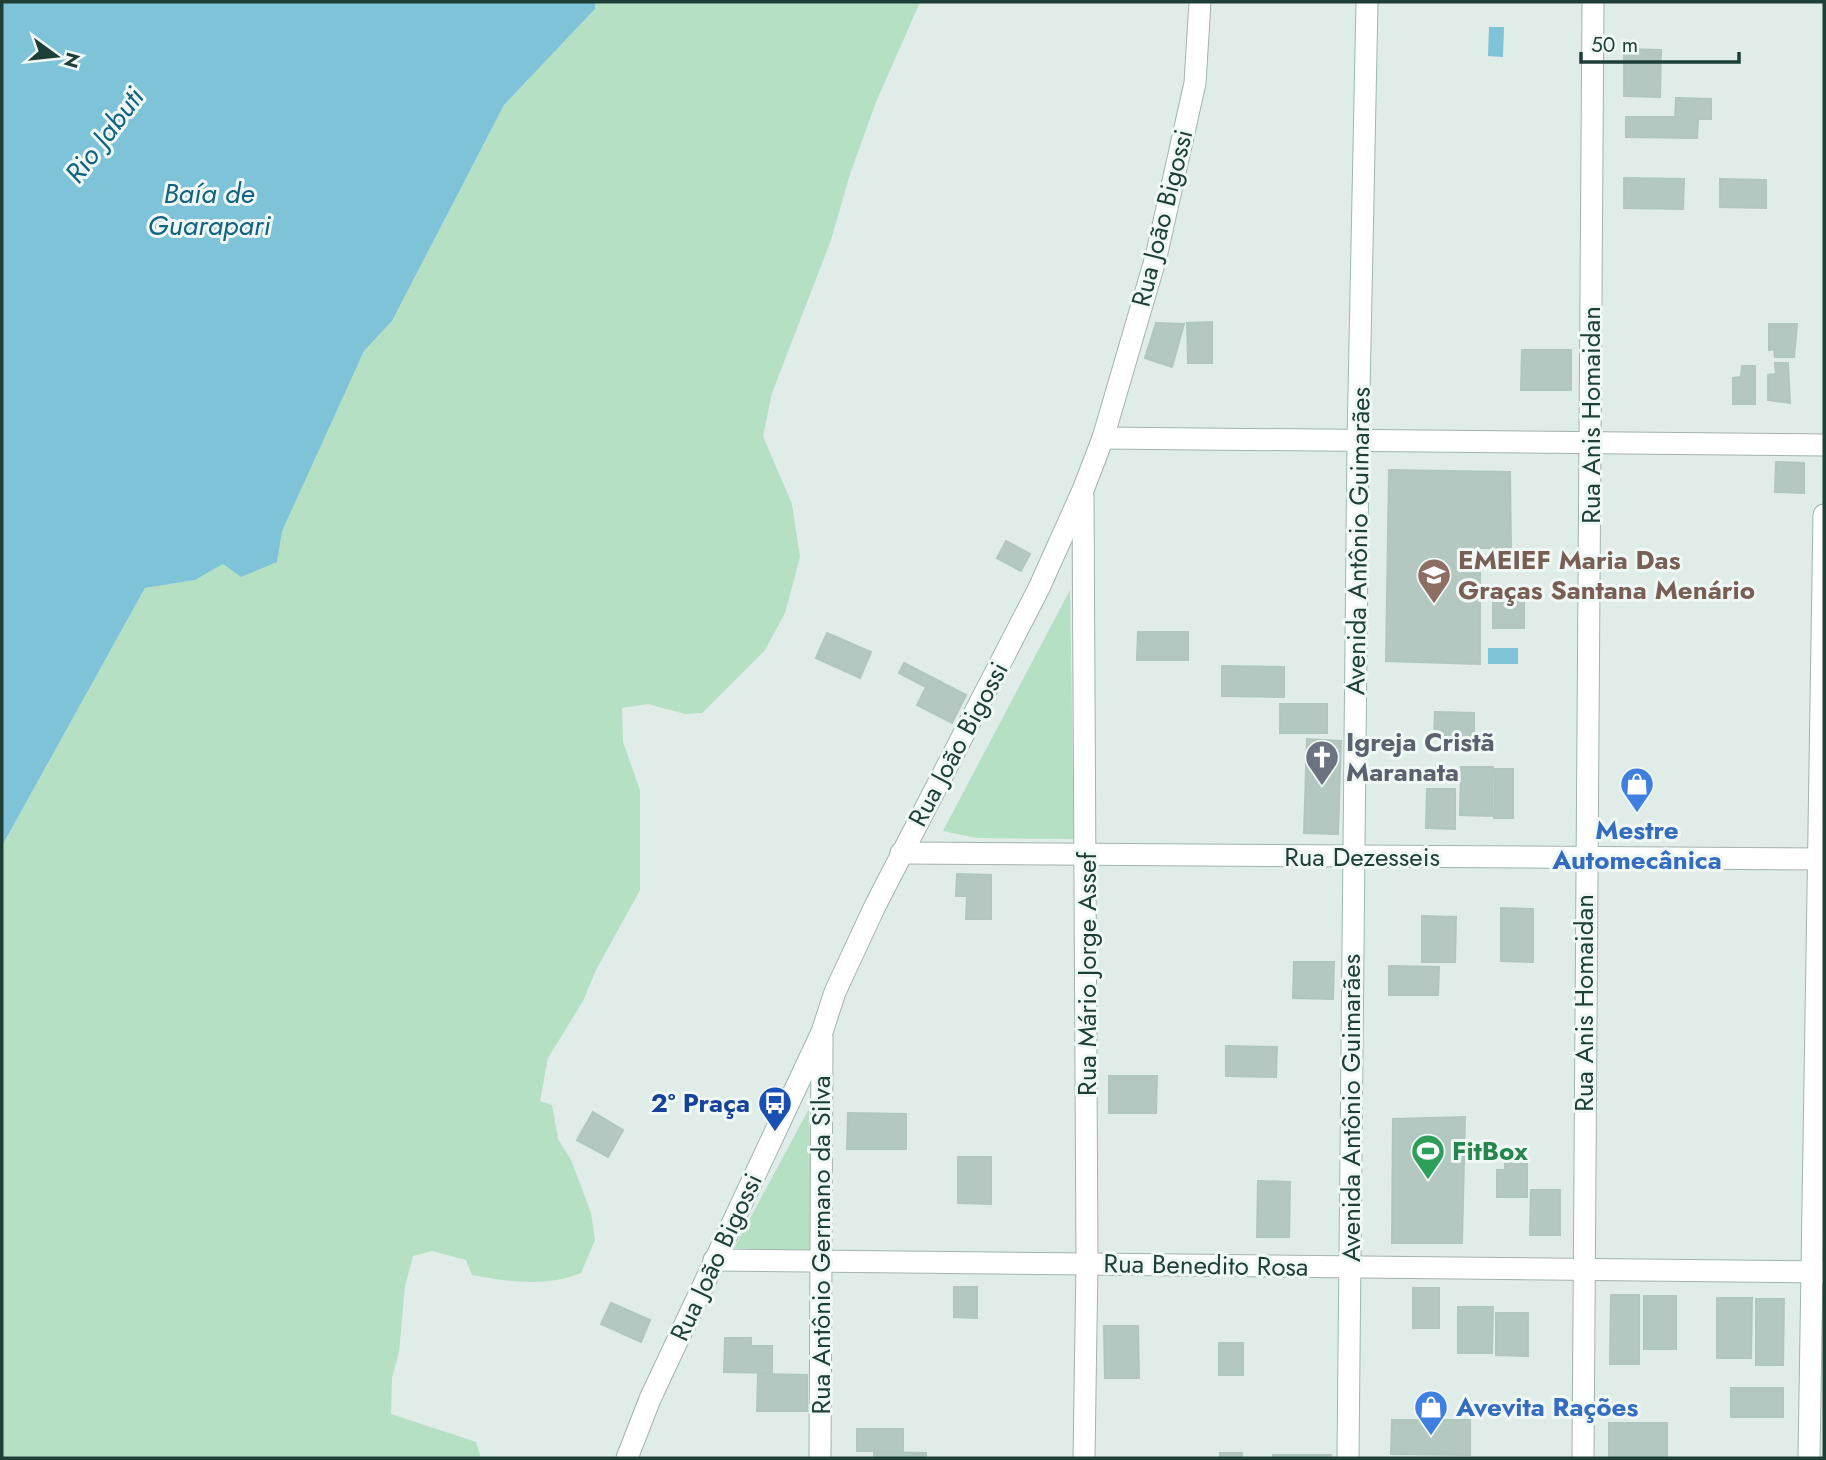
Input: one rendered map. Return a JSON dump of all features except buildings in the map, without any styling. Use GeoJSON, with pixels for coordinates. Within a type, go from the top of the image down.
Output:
{"type":"FeatureCollection","features":[{"type":"Feature","properties":{"kind":"street","name":"Rua João Bigossi"},"geometry":{"type":"LineString","coordinates":[[626,1458],[650,1399],[822,1032],[835,992],[901,853],[1039,588],[1083,490],[1103,438],[1159,244],[1195,83],[1200,2]]}},
{"type":"Feature","properties":{"kind":"street","name":"Avenida Antônio Guimarães"},"geometry":{"type":"LineString","coordinates":[[1348,1458],[1358,440],[1367,2]]}},
{"type":"Feature","properties":{"kind":"street","name":"Rua Anis Homaidan"},"geometry":{"type":"LineString","coordinates":[[1583,1458],[1585,858],[1592,443],[1593,2]]}},
{"type":"Feature","properties":{"kind":"street"},"geometry":{"type":"LineString","coordinates":[[1103,438],[1824,446]]}},
{"type":"Feature","properties":{"kind":"street","name":"Rua Mário Jorge Assef"},"geometry":{"type":"LineString","coordinates":[[1083,490],[1087,855],[1084,1458]]}},
{"type":"Feature","properties":{"kind":"street"},"geometry":{"type":"LineString","coordinates":[[1809,1458],[1817,1272],[1824,515]]}},
{"type":"Feature","properties":{"kind":"street","name":"Rua Dezesseis"},"geometry":{"type":"LineString","coordinates":[[901,853],[1820,859]]}},
{"type":"Feature","properties":{"kind":"street","name":"Rua Antônio Germano da Silva"},"geometry":{"type":"LineString","coordinates":[[820,1458],[822,1032]]}},
{"type":"Feature","properties":{"kind":"street","name":"Rua Benedito Rosa"},"geometry":{"type":"LineString","coordinates":[[715,1260],[1817,1272]]}},
{"type":"Feature","properties":{"kind":"green space"},"geometry":{"type":"Polygon","coordinates":[[[595,2],[920,2],[876,102],[850,174],[831,240],[772,393],[763,436],[792,504],[800,557],[785,613],[765,650],[702,713],[685,714],[648,704],[622,708],[623,742],[640,790],[640,890],[596,970],[583,1001],[548,1058],[540,1101],[552,1105],[558,1139],[571,1160],[591,1213],[595,1240],[581,1273],[541,1282],[472,1275],[466,1260],[432,1251],[413,1256],[405,1286],[399,1352],[392,1378],[391,1414],[476,1442],[481,1458],[2,1458],[2,846],[145,588],[195,580],[223,564],[277,562],[281,531],[364,351],[392,321],[504,105],[595,9],[595,2]]]}},
{"type":"Feature","properties":{"kind":"green space"},"geometry":{"type":"Polygon","coordinates":[[[1070,590],[1074,839],[976,838],[943,831],[1070,590]]]}},
{"type":"Feature","properties":{"kind":"green space"},"geometry":{"type":"Polygon","coordinates":[[[809,1109],[813,1252],[734,1248],[809,1109]]]}},
{"type":"Feature","properties":{"kind":"water","name":"Baía de Guarapari"},"geometry":{"type":"Polygon","coordinates":[[[2,2],[595,2],[595,9],[504,105],[392,321],[364,351],[282,531],[277,562],[241,577],[223,564],[195,580],[145,588],[2,846],[2,2]]]}},
{"type":"Feature","properties":{"kind":"water"},"geometry":{"type":"Polygon","coordinates":[[[1489,27],[1504,27],[1503,57],[1488,56],[1489,27]]]}},
{"type":"Feature","properties":{"kind":"water"},"geometry":{"type":"Polygon","coordinates":[[[1488,648],[1518,648],[1518,664],[1488,664],[1488,648]]]}},
{"type":"Feature","properties":{"kind":"place","name":"EMEIEF Maria Das Graças Santana Menário"},"geometry":{"type":"Point","coordinates":[1434,605]}},
{"type":"Feature","properties":{"kind":"place","name":"Igreja Cristã Maranata"},"geometry":{"type":"Point","coordinates":[1322,787]}},
{"type":"Feature","properties":{"kind":"place","name":"Mestre Automecânica"},"geometry":{"type":"Point","coordinates":[1637,814]}},
{"type":"Feature","properties":{"kind":"place","name":"2º Praça"},"geometry":{"type":"Point","coordinates":[775,1133]}},
{"type":"Feature","properties":{"kind":"place","name":"FitBox"},"geometry":{"type":"Point","coordinates":[1428,1181]}},
{"type":"Feature","properties":{"kind":"place","name":"Avevita Rações"},"geometry":{"type":"Point","coordinates":[1431,1437]}},
{"type":"Feature","properties":{"kind":"water label","name":"Rio Jabuti"},"geometry":{"type":"Point","coordinates":[104,135]}}]}
